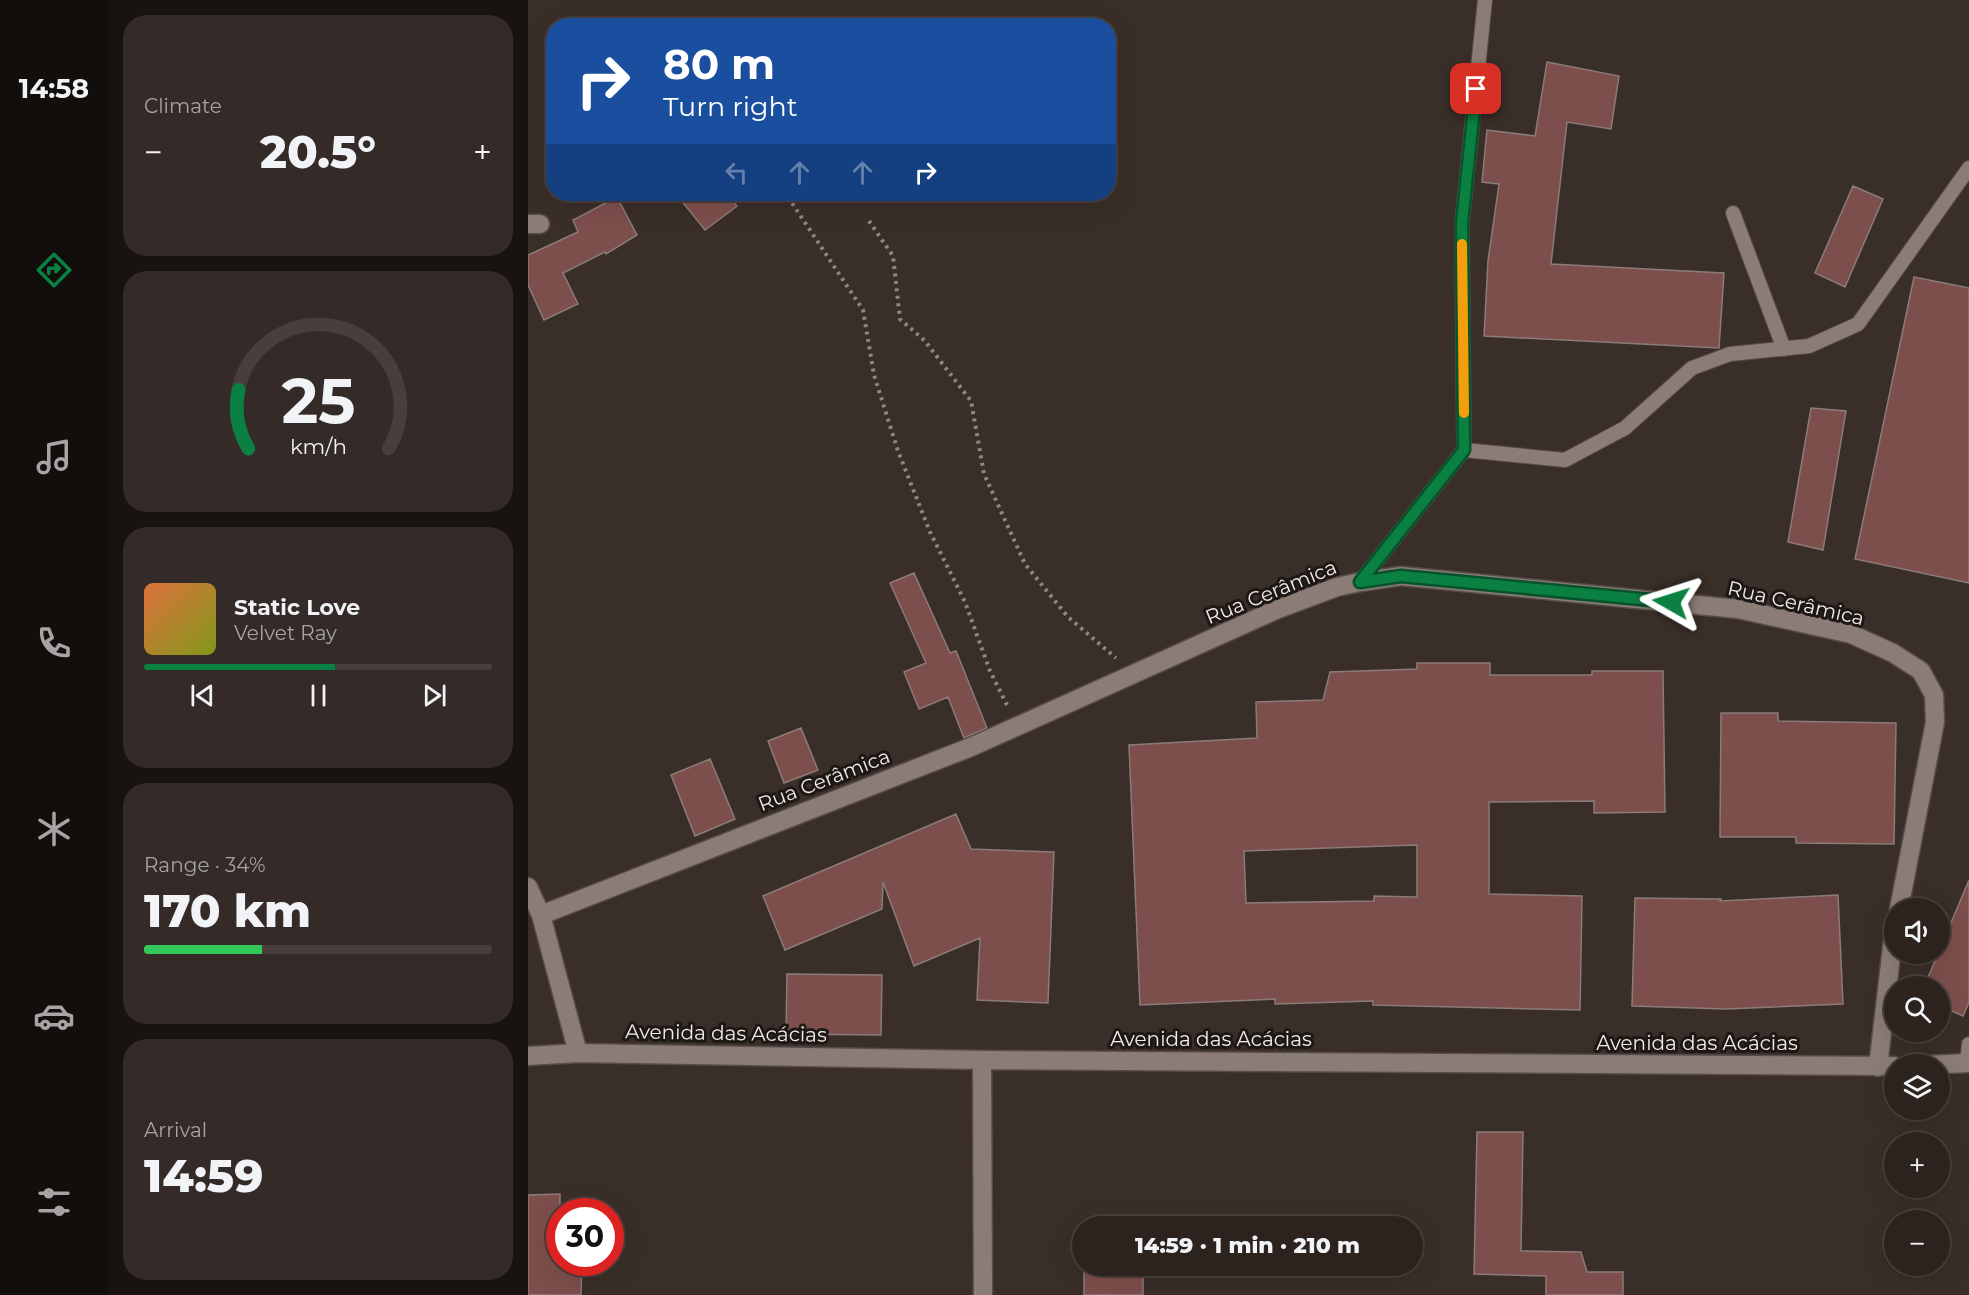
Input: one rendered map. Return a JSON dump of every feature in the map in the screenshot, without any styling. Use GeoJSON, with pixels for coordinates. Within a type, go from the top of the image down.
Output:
{"type":"FeatureCollection","features":[{"type":"Feature","properties":{"kind":"street","name":"Rua Cerâmica"},"geometry":{"type":"LineString","coordinates":[[541,915],[960,751],[1278,609],[1336,587],[1401,576],[1738,609],[1851,634],[1893,653],[1921,671],[1934,695],[1935,722],[1901,898]]}},
{"type":"Feature","properties":{"kind":"street"},"geometry":{"type":"LineString","coordinates":[[528,887],[541,915],[578,1053]]}},
{"type":"Feature","properties":{"kind":"street"},"geometry":{"type":"LineString","coordinates":[[1887,1054],[1892,964]]}},
{"type":"Feature","properties":{"kind":"street","name":"Avenida das Acácias"},"geometry":{"type":"LineString","coordinates":[[528,1056],[578,1053],[982,1060],[1884,1067]]}},
{"type":"Feature","properties":{"kind":"street"},"geometry":{"type":"LineString","coordinates":[[982,1060],[983,1295]]}},
{"type":"Feature","properties":{"kind":"street"},"geometry":{"type":"LineString","coordinates":[[1950,1064],[1968,1063]]}},
{"type":"Feature","properties":{"kind":"lane"},"geometry":{"type":"LineString","coordinates":[[1360,582],[1464,450],[1462,223],[1485,0]]}},
{"type":"Feature","properties":{"kind":"lane"},"geometry":{"type":"LineString","coordinates":[[1464,450],[1565,460],[1625,428],[1692,368],[1730,354],[1809,346],[1858,324],[1969,168]]}},
{"type":"Feature","properties":{"kind":"lane"},"geometry":{"type":"LineString","coordinates":[[1733,213],[1784,349]]}},
{"type":"Feature","properties":{"kind":"lane"},"geometry":{"type":"LineString","coordinates":[[1968,1063],[1969,1044]]}},
{"type":"Feature","properties":{"kind":"path"},"geometry":{"type":"LineString","coordinates":[[791,201],[863,310],[874,375],[898,451],[930,532],[964,602],[990,671],[1018,726]]}},
{"type":"Feature","properties":{"kind":"path"},"geometry":{"type":"LineString","coordinates":[[869,221],[893,256],[900,319],[925,341],[971,401],[984,474],[1024,564],[1068,617],[1134,674]]}},
{"type":"Feature","properties":{"kind":"building"},"geometry":{"type":"Polygon","coordinates":[[[1547,62],[1619,76],[1611,129],[1567,122],[1551,264],[1724,273],[1719,348],[1484,336],[1488,261],[1499,184],[1482,182],[1487,130],[1535,136],[1547,62]]]}},
{"type":"Feature","properties":{"kind":"building"},"geometry":{"type":"Polygon","coordinates":[[[1853,186],[1883,199],[1845,287],[1815,273],[1853,186]]]}},
{"type":"Feature","properties":{"kind":"building"},"geometry":{"type":"Polygon","coordinates":[[[609,201],[619,201],[637,235],[606,254],[605,252],[563,273],[578,304],[544,320],[528,285],[528,255],[578,232],[573,220],[609,201]]]}},
{"type":"Feature","properties":{"kind":"building"},"geometry":{"type":"Polygon","coordinates":[[[682,201],[733,201],[737,206],[705,230],[682,201]]]}},
{"type":"Feature","properties":{"kind":"building"},"geometry":{"type":"Polygon","coordinates":[[[1914,277],[1969,288],[1969,583],[1855,559],[1914,277]]]}},
{"type":"Feature","properties":{"kind":"building"},"geometry":{"type":"Polygon","coordinates":[[[1811,408],[1846,411],[1823,550],[1788,542],[1811,408]]]}},
{"type":"Feature","properties":{"kind":"building"},"geometry":{"type":"Polygon","coordinates":[[[914,573],[950,653],[956,651],[987,728],[964,738],[948,697],[919,709],[904,672],[926,663],[890,583],[914,573]]]}},
{"type":"Feature","properties":{"kind":"building"},"geometry":{"type":"Polygon","coordinates":[[[1417,663],[1490,663],[1490,675],[1592,675],[1592,671],[1663,671],[1665,812],[1594,813],[1594,801],[1489,802],[1489,894],[1582,896],[1580,1010],[1373,1005],[1373,1001],[1275,1004],[1275,999],[1140,1005],[1129,745],[1257,738],[1256,702],[1323,700],[1330,672],[1417,669],[1417,663]],[[1417,845],[1244,851],[1246,903],[1374,901],[1374,896],[1417,897],[1417,845]]]}},
{"type":"Feature","properties":{"kind":"building"},"geometry":{"type":"Polygon","coordinates":[[[1721,713],[1778,713],[1778,721],[1896,723],[1894,844],[1796,843],[1796,837],[1720,837],[1721,713]]]}},
{"type":"Feature","properties":{"kind":"building"},"geometry":{"type":"Polygon","coordinates":[[[801,728],[818,770],[784,783],[768,741],[801,728]]]}},
{"type":"Feature","properties":{"kind":"building"},"geometry":{"type":"Polygon","coordinates":[[[710,759],[735,819],[695,836],[671,775],[710,759]]]}},
{"type":"Feature","properties":{"kind":"building"},"geometry":{"type":"Polygon","coordinates":[[[956,814],[971,849],[1054,852],[1048,1003],[977,1000],[980,938],[914,966],[883,882],[882,909],[785,950],[763,896],[956,814]]]}},
{"type":"Feature","properties":{"kind":"building"},"geometry":{"type":"Polygon","coordinates":[[[1969,880],[1969,1002],[1963,1016],[1950,1010],[1950,976],[1929,976],[1934,964],[1950,964],[1950,925],[1969,880]]]}},
{"type":"Feature","properties":{"kind":"building"},"geometry":{"type":"Polygon","coordinates":[[[1838,895],[1843,1004],[1726,1009],[1632,1006],[1635,898],[1721,899],[1720,901],[1838,895]]]}},
{"type":"Feature","properties":{"kind":"building"},"geometry":{"type":"Polygon","coordinates":[[[787,974],[882,975],[881,1035],[786,1034],[787,974]]]}},
{"type":"Feature","properties":{"kind":"building"},"geometry":{"type":"Polygon","coordinates":[[[1477,1132],[1523,1132],[1521,1251],[1581,1252],[1587,1272],[1623,1272],[1623,1295],[1546,1295],[1546,1276],[1474,1274],[1477,1132]]]}},
{"type":"Feature","properties":{"kind":"building"},"geometry":{"type":"Polygon","coordinates":[[[560,1194],[560,1198],[546,1198],[546,1276],[582,1276],[581,1295],[528,1295],[528,1195],[560,1194]]]}},
{"type":"Feature","properties":{"kind":"building"},"geometry":{"type":"Polygon","coordinates":[[[1084,1276],[1143,1276],[1143,1295],[1084,1295],[1084,1276]]]}},
{"type":"Feature","properties":{"kind":"slow traffic"},"geometry":{"type":"LineString","coordinates":[[1462,244],[1464,413]]}},
{"type":"Feature","properties":{"kind":"route"},"geometry":{"type":"LineString","coordinates":[[1476,89],[1462,223],[1464,450],[1360,582],[1401,576],[1671,602]]}}]}
